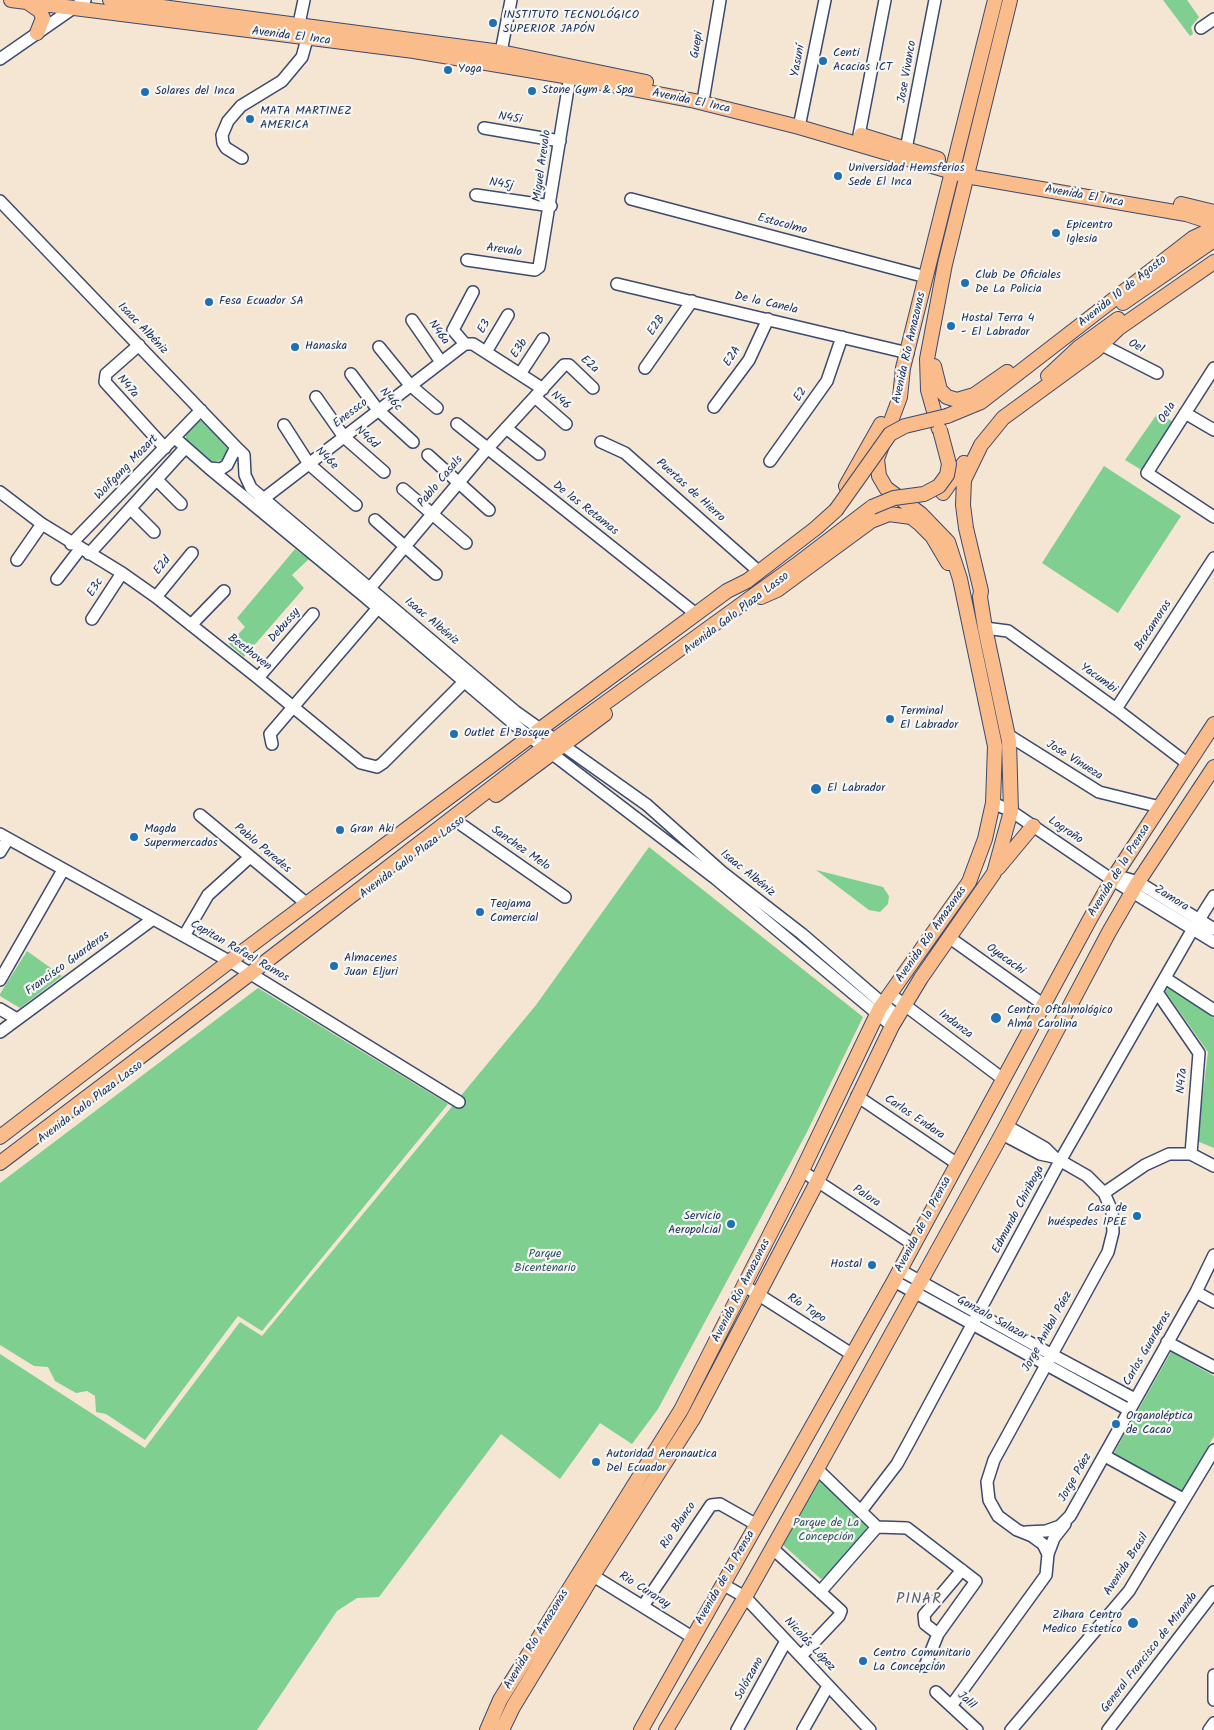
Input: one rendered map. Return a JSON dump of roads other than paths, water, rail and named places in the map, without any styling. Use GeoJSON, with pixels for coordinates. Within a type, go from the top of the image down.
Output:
{"type":"FeatureCollection","features":[{"type":"Feature","properties":{"kind":"main road","name":"Avenida El Inca"},"geometry":{"type":"LineString","coordinates":[[0,2],[12,0],[80,3],[459,58],[571,72],[704,95],[961,170],[1186,214],[1214,223]]}},
{"type":"Feature","properties":{"kind":"main road","name":"Avenida El Inca"},"geometry":{"type":"LineString","coordinates":[[110,0],[300,34],[501,52],[571,72],[694,101],[859,135],[906,148],[961,170],[1190,206],[1214,212]]}},
{"type":"Feature","properties":{"kind":"main road","name":"Avenida Río Amazonas"},"geometry":{"type":"LineString","coordinates":[[872,507],[894,498],[924,494],[939,486],[947,474],[949,464],[927,378],[927,359],[946,264],[961,170],[995,0]]}},
{"type":"Feature","properties":{"kind":"main road","name":"Avenida Río Amazonas"},"geometry":{"type":"LineString","coordinates":[[658,1462],[681,1410],[745,1286],[883,1004],[970,882],[986,839],[993,803],[995,746],[966,605],[952,551],[948,542],[934,526],[890,492],[881,480],[877,470],[879,450],[900,397],[903,368],[926,277],[961,170],[1010,0]]}},
{"type":"Feature","properties":{"kind":"main road"},"geometry":{"type":"LineString","coordinates":[[28,2],[40,11],[43,18],[37,33]]}},
{"type":"Feature","properties":{"kind":"main road"},"geometry":{"type":"LineString","coordinates":[[1186,214],[1193,220],[1195,226],[1193,238]]}},
{"type":"Feature","properties":{"kind":"main road","name":"Avenida 10 de Agosto"},"geometry":{"type":"LineString","coordinates":[[747,581],[816,528],[836,510],[890,434],[905,426],[947,416],[981,402],[1036,362],[1193,238],[1214,228]]}},
{"type":"Feature","properties":{"kind":"main road","name":"Avenida 10 de Agosto"},"geometry":{"type":"LineString","coordinates":[[1036,362],[1052,353],[1214,240]]}},
{"type":"Feature","properties":{"kind":"main road","name":"Avenida 10 de Agosto"},"geometry":{"type":"LineString","coordinates":[[1045,378],[1078,348],[1214,250]]}},
{"type":"Feature","properties":{"kind":"main road","name":"Avenida 10 de Agosto"},"geometry":{"type":"LineString","coordinates":[[872,507],[926,502],[936,498],[951,484],[983,432],[1001,412],[1045,378],[1214,262]]}},
{"type":"Feature","properties":{"kind":"main road"},"geometry":{"type":"LineString","coordinates":[[933,334],[934,368],[938,386],[947,397],[961,400],[978,393],[1090,319]]}},
{"type":"Feature","properties":{"kind":"main road","name":"Avenida Río Amazonas"},"geometry":{"type":"LineString","coordinates":[[487,1730],[500,1700],[587,1572],[658,1462],[693,1420],[817,1181],[898,1015],[994,873],[1010,811],[1008,735],[985,628],[980,598],[982,591],[966,528],[963,505],[964,480],[972,460],[989,433],[1003,418],[1102,345],[1122,325]]}},
{"type":"Feature","properties":{"kind":"main road"},"geometry":{"type":"LineString","coordinates":[[727,591],[813,522],[843,490],[881,424],[903,368]]}},
{"type":"Feature","properties":{"kind":"main road"},"geometry":{"type":"LineString","coordinates":[[934,526],[886,475],[884,460],[886,451],[893,440],[901,435],[930,426],[947,416]]}},
{"type":"Feature","properties":{"kind":"main road"},"geometry":{"type":"LineString","coordinates":[[796,565],[872,507]]}},
{"type":"Feature","properties":{"kind":"main road"},"geometry":{"type":"LineString","coordinates":[[761,596],[777,590],[871,521],[889,514],[901,514],[920,524],[940,547],[948,562],[971,632]]}},
{"type":"Feature","properties":{"kind":"main road","name":"Avenida Galo Plaza Lasso"},"geometry":{"type":"LineString","coordinates":[[0,1147],[234,964],[307,904],[761,596],[792,572],[796,565]]}},
{"type":"Feature","properties":{"kind":"main road","name":"Avenida Galo Plaza Lasso"},"geometry":{"type":"LineString","coordinates":[[0,1137],[234,964],[796,565]]}},
{"type":"Feature","properties":{"kind":"main road","name":"Avenida Galo Plaza Lasso"},"geometry":{"type":"LineString","coordinates":[[0,1163],[255,976],[459,823],[545,742],[696,614],[727,591],[747,581]]}},
{"type":"Feature","properties":{"kind":"main road","name":"Avenida Galo Plaza Lasso"},"geometry":{"type":"LineString","coordinates":[[0,1172],[255,976],[545,742],[731,598],[744,587],[747,581]]}},
{"type":"Feature","properties":{"kind":"main road","name":"Avenida de la Prensa"},"geometry":{"type":"LineString","coordinates":[[641,1730],[897,1276],[956,1163],[1044,1005],[1117,878],[1214,724]]}},
{"type":"Feature","properties":{"kind":"main road","name":"Avenida de la Prensa"},"geometry":{"type":"LineString","coordinates":[[666,1730],[745,1597],[817,1470],[916,1286],[1004,1130],[1108,932],[1135,887],[1214,767]]}},
{"type":"Feature","properties":{"kind":"main road"},"geometry":{"type":"LineString","coordinates":[[994,873],[1033,826]]}},
{"type":"Feature","properties":{"kind":"main road","name":"Avenida Río Amazonas"},"geometry":{"type":"LineString","coordinates":[[502,1730],[587,1572]]}},
{"type":"Feature","properties":{"kind":"street"},"geometry":{"type":"LineString","coordinates":[[242,158],[226,148],[222,135],[228,121],[241,106],[282,80],[302,57],[300,34],[304,0]]}},
{"type":"Feature","properties":{"kind":"street"},"geometry":{"type":"LineString","coordinates":[[501,52],[511,0]]}},
{"type":"Feature","properties":{"kind":"street","name":"Guepi"},"geometry":{"type":"LineString","coordinates":[[704,95],[720,0]]}},
{"type":"Feature","properties":{"kind":"street","name":"Yasuní"},"geometry":{"type":"LineString","coordinates":[[800,123],[825,0]]}},
{"type":"Feature","properties":{"kind":"street"},"geometry":{"type":"LineString","coordinates":[[859,135],[884,0]]}},
{"type":"Feature","properties":{"kind":"street","name":"Jose Vivanco"},"geometry":{"type":"LineString","coordinates":[[906,148],[935,0]]}},
{"type":"Feature","properties":{"kind":"street"},"geometry":{"type":"LineString","coordinates":[[0,59],[80,3]]}},
{"type":"Feature","properties":{"kind":"street"},"geometry":{"type":"LineString","coordinates":[[1201,28],[1214,19]]}},
{"type":"Feature","properties":{"kind":"street","name":"Miguel Arevalo"},"geometry":{"type":"LineString","coordinates":[[538,268],[551,206],[571,72]]}},
{"type":"Feature","properties":{"kind":"street","name":"N45i"},"geometry":{"type":"LineString","coordinates":[[484,128],[560,141]]}},
{"type":"Feature","properties":{"kind":"street","name":"N45j"},"geometry":{"type":"LineString","coordinates":[[476,195],[551,206]]}},
{"type":"Feature","properties":{"kind":"street","name":"Estocolmo"},"geometry":{"type":"LineString","coordinates":[[631,199],[926,277]]}},
{"type":"Feature","properties":{"kind":"street","name":"Isaac Albéniz"},"geometry":{"type":"LineString","coordinates":[[0,201],[244,455],[245,475],[259,502]]}},
{"type":"Feature","properties":{"kind":"street","name":"Arevalo"},"geometry":{"type":"LineString","coordinates":[[467,260],[538,268]]}},
{"type":"Feature","properties":{"kind":"street","name":"De la Canela"},"geometry":{"type":"LineString","coordinates":[[617,284],[908,354]]}},
{"type":"Feature","properties":{"kind":"street"},"geometry":{"type":"LineString","coordinates":[[473,292],[453,330],[464,344],[474,344],[520,374],[540,393]]}},
{"type":"Feature","properties":{"kind":"street","name":"E2B"},"geometry":{"type":"LineString","coordinates":[[644,368],[692,301]]}},
{"type":"Feature","properties":{"kind":"street","name":"E3"},"geometry":{"type":"LineString","coordinates":[[486,352],[508,315]]}},
{"type":"Feature","properties":{"kind":"street","name":"E2A"},"geometry":{"type":"LineString","coordinates":[[714,406],[749,360],[768,319]]}},
{"type":"Feature","properties":{"kind":"street","name":"N46a"},"geometry":{"type":"LineString","coordinates":[[412,320],[441,362]]}},
{"type":"Feature","properties":{"kind":"street","name":"E2"},"geometry":{"type":"LineString","coordinates":[[770,461],[827,382],[842,337]]}},
{"type":"Feature","properties":{"kind":"street","name":"E3b"},"geometry":{"type":"LineString","coordinates":[[520,374],[543,339]]}},
{"type":"Feature","properties":{"kind":"street","name":"Enessco"},"geometry":{"type":"LineString","coordinates":[[259,502],[464,344]]}},
{"type":"Feature","properties":{"kind":"street","name":"N47a"},"geometry":{"type":"LineString","coordinates":[[139,345],[106,374],[105,382],[165,448]]}},
{"type":"Feature","properties":{"kind":"street","name":"Oe1"},"geometry":{"type":"LineString","coordinates":[[1102,345],[1157,373]]}},
{"type":"Feature","properties":{"kind":"street"},"geometry":{"type":"LineString","coordinates":[[379,347],[410,385],[437,408]]}},
{"type":"Feature","properties":{"kind":"street","name":"E2a"},"geometry":{"type":"LineString","coordinates":[[566,364],[593,388]]}},
{"type":"Feature","properties":{"kind":"street","name":"Pablo Casals"},"geometry":{"type":"LineString","coordinates":[[367,592],[487,449],[566,364]]}},
{"type":"Feature","properties":{"kind":"street","name":"Oe1a"},"geometry":{"type":"LineString","coordinates":[[1214,368],[1147,473],[1214,517]]}},
{"type":"Feature","properties":{"kind":"street","name":"N46c"},"geometry":{"type":"LineString","coordinates":[[351,374],[378,410],[413,442]]}},
{"type":"Feature","properties":{"kind":"street","name":"N46"},"geometry":{"type":"LineString","coordinates":[[540,393],[566,424]]}},
{"type":"Feature","properties":{"kind":"street","name":"N46d"},"geometry":{"type":"LineString","coordinates":[[316,397],[344,437],[384,472]]}},
{"type":"Feature","properties":{"kind":"street","name":"Wolfgang Mozart"},"geometry":{"type":"LineString","coordinates":[[80,549],[165,448],[201,410]]}},
{"type":"Feature","properties":{"kind":"street"},"geometry":{"type":"LineString","coordinates":[[1185,413],[1214,430]]}},
{"type":"Feature","properties":{"kind":"street","name":"De las Retamas"},"geometry":{"type":"LineString","coordinates":[[457,424],[696,614]]}},
{"type":"Feature","properties":{"kind":"street","name":"N46e"},"geometry":{"type":"LineString","coordinates":[[284,425],[309,464],[356,505]]}},
{"type":"Feature","properties":{"kind":"street"},"geometry":{"type":"LineString","coordinates":[[506,428],[539,454]]}},
{"type":"Feature","properties":{"kind":"street","name":"Isaac Albéniz"},"geometry":{"type":"LineString","coordinates":[[175,438],[209,468],[259,502],[545,742],[647,805],[719,875]]}},
{"type":"Feature","properties":{"kind":"street","name":"Puertas de Hierro"},"geometry":{"type":"LineString","coordinates":[[600,442],[625,453],[756,569]]}},
{"type":"Feature","properties":{"kind":"street"},"geometry":{"type":"LineString","coordinates":[[209,468],[220,469],[227,465],[236,446]]}},
{"type":"Feature","properties":{"kind":"street"},"geometry":{"type":"LineString","coordinates":[[56,579],[80,549],[131,509],[186,448]]}},
{"type":"Feature","properties":{"kind":"street"},"geometry":{"type":"LineString","coordinates":[[428,455],[489,510]]}},
{"type":"Feature","properties":{"kind":"street"},"geometry":{"type":"LineString","coordinates":[[156,480],[180,504]]}},
{"type":"Feature","properties":{"kind":"street"},"geometry":{"type":"LineString","coordinates":[[403,489],[466,543]]}},
{"type":"Feature","properties":{"kind":"street","name":"Beethoven"},"geometry":{"type":"LineString","coordinates":[[0,492],[42,524],[122,573],[156,597],[294,707],[360,763],[377,767],[465,681]]}},
{"type":"Feature","properties":{"kind":"street"},"geometry":{"type":"LineString","coordinates":[[131,509],[154,532]]}},
{"type":"Feature","properties":{"kind":"street"},"geometry":{"type":"LineString","coordinates":[[375,520],[436,574]]}},
{"type":"Feature","properties":{"kind":"street"},"geometry":{"type":"LineString","coordinates":[[17,560],[42,524]]}},
{"type":"Feature","properties":{"kind":"street","name":"E2d"},"geometry":{"type":"LineString","coordinates":[[156,597],[192,553]]}},
{"type":"Feature","properties":{"kind":"street","name":"Bracamoros"},"geometry":{"type":"LineString","coordinates":[[1116,709],[1214,558]]}},
{"type":"Feature","properties":{"kind":"street","name":"E3c"},"geometry":{"type":"LineString","coordinates":[[92,619],[122,573]]}},
{"type":"Feature","properties":{"kind":"street"},"geometry":{"type":"LineString","coordinates":[[192,625],[224,591]]}},
{"type":"Feature","properties":{"kind":"street"},"geometry":{"type":"LineString","coordinates":[[272,744],[270,734],[381,604]]}},
{"type":"Feature","properties":{"kind":"street","name":"Isaac Albéniz"},"geometry":{"type":"LineString","coordinates":[[381,604],[465,681],[719,875],[898,1015]]}},
{"type":"Feature","properties":{"kind":"street","name":"Debussy"},"geometry":{"type":"LineString","coordinates":[[258,678],[313,614]]}},
{"type":"Feature","properties":{"kind":"street","name":"Yacumbi"},"geometry":{"type":"LineString","coordinates":[[985,628],[1008,631],[1188,764]]}},
{"type":"Feature","properties":{"kind":"street","name":"Jose Vinueza"},"geometry":{"type":"LineString","coordinates":[[1008,735],[1099,792],[1160,807]]}},
{"type":"Feature","properties":{"kind":"street","name":"Logroño"},"geometry":{"type":"LineString","coordinates":[[993,803],[1010,811],[1117,878]]}},
{"type":"Feature","properties":{"kind":"street","name":"Pablo Paredes"},"geometry":{"type":"LineString","coordinates":[[200,815],[307,904]]}},
{"type":"Feature","properties":{"kind":"street","name":"Sanchez Melo"},"geometry":{"type":"LineString","coordinates":[[459,823],[565,897]]}},
{"type":"Feature","properties":{"kind":"street"},"geometry":{"type":"LineString","coordinates":[[0,852],[4,836]]}},
{"type":"Feature","properties":{"kind":"street","name":"Capitan Rafael Ramos"},"geometry":{"type":"LineString","coordinates":[[4,836],[255,976],[459,1102]]}},
{"type":"Feature","properties":{"kind":"street"},"geometry":{"type":"LineString","coordinates":[[184,936],[208,895],[250,857]]}},
{"type":"Feature","properties":{"kind":"street"},"geometry":{"type":"LineString","coordinates":[[0,980],[63,870]]}},
{"type":"Feature","properties":{"kind":"street","name":"Zamora"},"geometry":{"type":"LineString","coordinates":[[1117,878],[1196,924],[1214,942]]}},
{"type":"Feature","properties":{"kind":"street","name":"Edmundo Chiriboga"},"geometry":{"type":"LineString","coordinates":[[861,1510],[897,1464],[976,1319],[1057,1159],[1214,896]]}},
{"type":"Feature","properties":{"kind":"street","name":"Francisco Guarderas"},"geometry":{"type":"LineString","coordinates":[[0,1032],[153,919]]}},
{"type":"Feature","properties":{"kind":"street","name":"Zamora"},"geometry":{"type":"LineString","coordinates":[[1196,924],[1214,929]]}},
{"type":"Feature","properties":{"kind":"street","name":"Oyacachi"},"geometry":{"type":"LineString","coordinates":[[950,938],[1044,1005]]}},
{"type":"Feature","properties":{"kind":"street"},"geometry":{"type":"LineString","coordinates":[[1165,978],[1214,1010]]}},
{"type":"Feature","properties":{"kind":"street","name":"N47a"},"geometry":{"type":"LineString","coordinates":[[1157,992],[1199,1053],[1191,1154]]}},
{"type":"Feature","properties":{"kind":"street","name":"Indanza"},"geometry":{"type":"LineString","coordinates":[[883,1004],[1003,1079]]}},
{"type":"Feature","properties":{"kind":"street"},"geometry":{"type":"LineString","coordinates":[[0,1009],[17,1019]]}},
{"type":"Feature","properties":{"kind":"street","name":"Carlos Endara"},"geometry":{"type":"LineString","coordinates":[[857,1096],[956,1163]]}},
{"type":"Feature","properties":{"kind":"street","name":"Jorge Anibal Páez"},"geometry":{"type":"LineString","coordinates":[[1004,1130],[1040,1154],[1057,1159],[1087,1176],[1104,1193],[1112,1211],[1113,1232],[1108,1252],[994,1460],[987,1482],[989,1500],[998,1516],[1017,1530]]}},
{"type":"Feature","properties":{"kind":"street"},"geometry":{"type":"LineString","coordinates":[[1104,1193],[1145,1165],[1169,1154],[1191,1154],[1214,1166]]}},
{"type":"Feature","properties":{"kind":"street","name":"Palora"},"geometry":{"type":"LineString","coordinates":[[802,1171],[914,1245]]}},
{"type":"Feature","properties":{"kind":"street","name":"Carlos Guarderas"},"geometry":{"type":"LineString","coordinates":[[1105,1456],[1196,1292],[1214,1255]]}},
{"type":"Feature","properties":{"kind":"street","name":"Gonzalo Salazar"},"geometry":{"type":"LineString","coordinates":[[897,1276],[1049,1360],[1129,1410]]}},
{"type":"Feature","properties":{"kind":"street","name":"Río Topo"},"geometry":{"type":"LineString","coordinates":[[745,1286],[853,1355]]}},
{"type":"Feature","properties":{"kind":"street"},"geometry":{"type":"LineString","coordinates":[[1196,1292],[1214,1302]]}},
{"type":"Feature","properties":{"kind":"street"},"geometry":{"type":"LineString","coordinates":[[1167,1342],[1214,1368]]}},
{"type":"Feature","properties":{"kind":"street","name":"Gonzalo Salazar"},"geometry":{"type":"LineString","coordinates":[[1049,1360],[1135,1399]]}},
{"type":"Feature","properties":{"kind":"street","name":"Avenida Brasil"},"geometry":{"type":"LineString","coordinates":[[1011,1730],[1127,1595],[1214,1450]]}},
{"type":"Feature","properties":{"kind":"street"},"geometry":{"type":"LineString","coordinates":[[1105,1456],[1183,1499]]}},
{"type":"Feature","properties":{"kind":"street","name":"Jorge Páez"},"geometry":{"type":"LineString","coordinates":[[1017,1530],[1029,1532],[1060,1526],[1070,1516],[1105,1456]]}},
{"type":"Feature","properties":{"kind":"street"},"geometry":{"type":"LineString","coordinates":[[817,1470],[877,1527],[907,1528],[976,1582],[938,1634],[925,1666]]}},
{"type":"Feature","properties":{"kind":"street","name":"Rio Blanco"},"geometry":{"type":"LineString","coordinates":[[643,1606],[711,1505],[720,1504],[757,1525]]}},
{"type":"Feature","properties":{"kind":"street"},"geometry":{"type":"LineString","coordinates":[[951,1706],[1046,1575],[1048,1554],[1054,1538],[1070,1516]]}},
{"type":"Feature","properties":{"kind":"street"},"geometry":{"type":"LineString","coordinates":[[820,1592],[877,1527]]}},
{"type":"Feature","properties":{"kind":"street"},"geometry":{"type":"LineString","coordinates":[[1017,1530],[1032,1536],[1043,1544],[1048,1554]]}},
{"type":"Feature","properties":{"kind":"street"},"geometry":{"type":"LineString","coordinates":[[772,1548],[838,1607],[841,1612],[800,1656]]}},
{"type":"Feature","properties":{"kind":"street"},"geometry":{"type":"LineString","coordinates":[[938,1634],[925,1624],[924,1615],[962,1570]]}},
{"type":"Feature","properties":{"kind":"street","name":"Rio Curaray"},"geometry":{"type":"LineString","coordinates":[[587,1572],[692,1637]]}},
{"type":"Feature","properties":{"kind":"street","name":"Nicolás López"},"geometry":{"type":"LineString","coordinates":[[724,1585],[745,1597],[870,1730]]}},
{"type":"Feature","properties":{"kind":"street","name":"General Francisco de Miranda"},"geometry":{"type":"LineString","coordinates":[[1108,1730],[1214,1592]]}},
{"type":"Feature","properties":{"kind":"street","name":"Solórzano"},"geometry":{"type":"LineString","coordinates":[[737,1730],[786,1641]]}},
{"type":"Feature","properties":{"kind":"street"},"geometry":{"type":"LineString","coordinates":[[1214,1675],[1214,1700]]}},
{"type":"Feature","properties":{"kind":"street"},"geometry":{"type":"LineString","coordinates":[[803,1730],[828,1686]]}},
{"type":"Feature","properties":{"kind":"street","name":"Jalil"},"geometry":{"type":"LineString","coordinates":[[936,1692],[977,1730]]}},
{"type":"Feature","properties":{"kind":"street"},"geometry":{"type":"LineString","coordinates":[[1209,1730],[1214,1723]]}},
{"type":"Feature","properties":{"kind":"place","name":"INSTITUTO TECNOLÓGICO SUPERIOR JAPÓN"},"geometry":{"type":"Point","coordinates":[493,23]}},
{"type":"Feature","properties":{"kind":"place","name":"Centi Acacias ICT"},"geometry":{"type":"Point","coordinates":[823,61]}},
{"type":"Feature","properties":{"kind":"place","name":"Yoga"},"geometry":{"type":"Point","coordinates":[448,70]}},
{"type":"Feature","properties":{"kind":"place","name":"Stone Gym & Spa"},"geometry":{"type":"Point","coordinates":[532,91]}},
{"type":"Feature","properties":{"kind":"place","name":"Solares del Inca"},"geometry":{"type":"Point","coordinates":[145,92]}},
{"type":"Feature","properties":{"kind":"place","name":"MATA MARTINEZ AMERICA"},"geometry":{"type":"Point","coordinates":[250,119]}},
{"type":"Feature","properties":{"kind":"place","name":"Universidad Hemsferios Sede El Inca"},"geometry":{"type":"Point","coordinates":[838,176]}},
{"type":"Feature","properties":{"kind":"place","name":"Epicentro Iglesia"},"geometry":{"type":"Point","coordinates":[1056,233]}},
{"type":"Feature","properties":{"kind":"place","name":"Club De Oficiales De La Policia"},"geometry":{"type":"Point","coordinates":[965,283]}},
{"type":"Feature","properties":{"kind":"place","name":"Fesa Ecuador SA"},"geometry":{"type":"Point","coordinates":[209,302]}},
{"type":"Feature","properties":{"kind":"place","name":"Hostal Terra 4 - El Labrador"},"geometry":{"type":"Point","coordinates":[951,326]}},
{"type":"Feature","properties":{"kind":"place","name":"Hanaska"},"geometry":{"type":"Point","coordinates":[295,347]}},
{"type":"Feature","properties":{"kind":"place","name":"Terminal El Labrador"},"geometry":{"type":"Point","coordinates":[890,719]}},
{"type":"Feature","properties":{"kind":"place","name":"Outlet El Bosque"},"geometry":{"type":"Point","coordinates":[454,734]}},
{"type":"Feature","properties":{"kind":"place","name":"El Labrador"},"geometry":{"type":"Point","coordinates":[816,789]}},
{"type":"Feature","properties":{"kind":"place","name":"Gran Aki"},"geometry":{"type":"Point","coordinates":[340,830]}},
{"type":"Feature","properties":{"kind":"place","name":"Magda Supermercados"},"geometry":{"type":"Point","coordinates":[134,837]}},
{"type":"Feature","properties":{"kind":"place","name":"Teojama Comercial"},"geometry":{"type":"Point","coordinates":[480,912]}},
{"type":"Feature","properties":{"kind":"place","name":"Almacenes Juan Eljuri"},"geometry":{"type":"Point","coordinates":[334,966]}},
{"type":"Feature","properties":{"kind":"place","name":"Centro Oftalmológico Alma Carolina"},"geometry":{"type":"Point","coordinates":[996,1018]}},
{"type":"Feature","properties":{"kind":"place","name":"Casa de huéspedes IPEE"},"geometry":{"type":"Point","coordinates":[1137,1216]}},
{"type":"Feature","properties":{"kind":"place","name":"Servicio Aeropolcial"},"geometry":{"type":"Point","coordinates":[731,1224]}},
{"type":"Feature","properties":{"kind":"place","name":"Hostal"},"geometry":{"type":"Point","coordinates":[872,1265]}},
{"type":"Feature","properties":{"kind":"place","name":"Organoléptica de Cacao"},"geometry":{"type":"Point","coordinates":[1116,1424]}},
{"type":"Feature","properties":{"kind":"place","name":"Autoridad Aeronautica Del Ecuador"},"geometry":{"type":"Point","coordinates":[596,1462]}},
{"type":"Feature","properties":{"kind":"place","name":"Zihara Centro Medico Estetico"},"geometry":{"type":"Point","coordinates":[1133,1623]}},
{"type":"Feature","properties":{"kind":"place","name":"Centro Comunitario La Concepción"},"geometry":{"type":"Point","coordinates":[863,1661]}},
{"type":"Feature","properties":{"kind":"district","name":"PINAR"},"geometry":{"type":"Point","coordinates":[919,1600]}},
{"type":"Feature","properties":{"kind":"park label","name":"Parque Bicentenario"},"geometry":{"type":"Point","coordinates":[545,1262]}},
{"type":"Feature","properties":{"kind":"park label","name":"Parque de La Concepción"},"geometry":{"type":"Point","coordinates":[826,1531]}}]}
